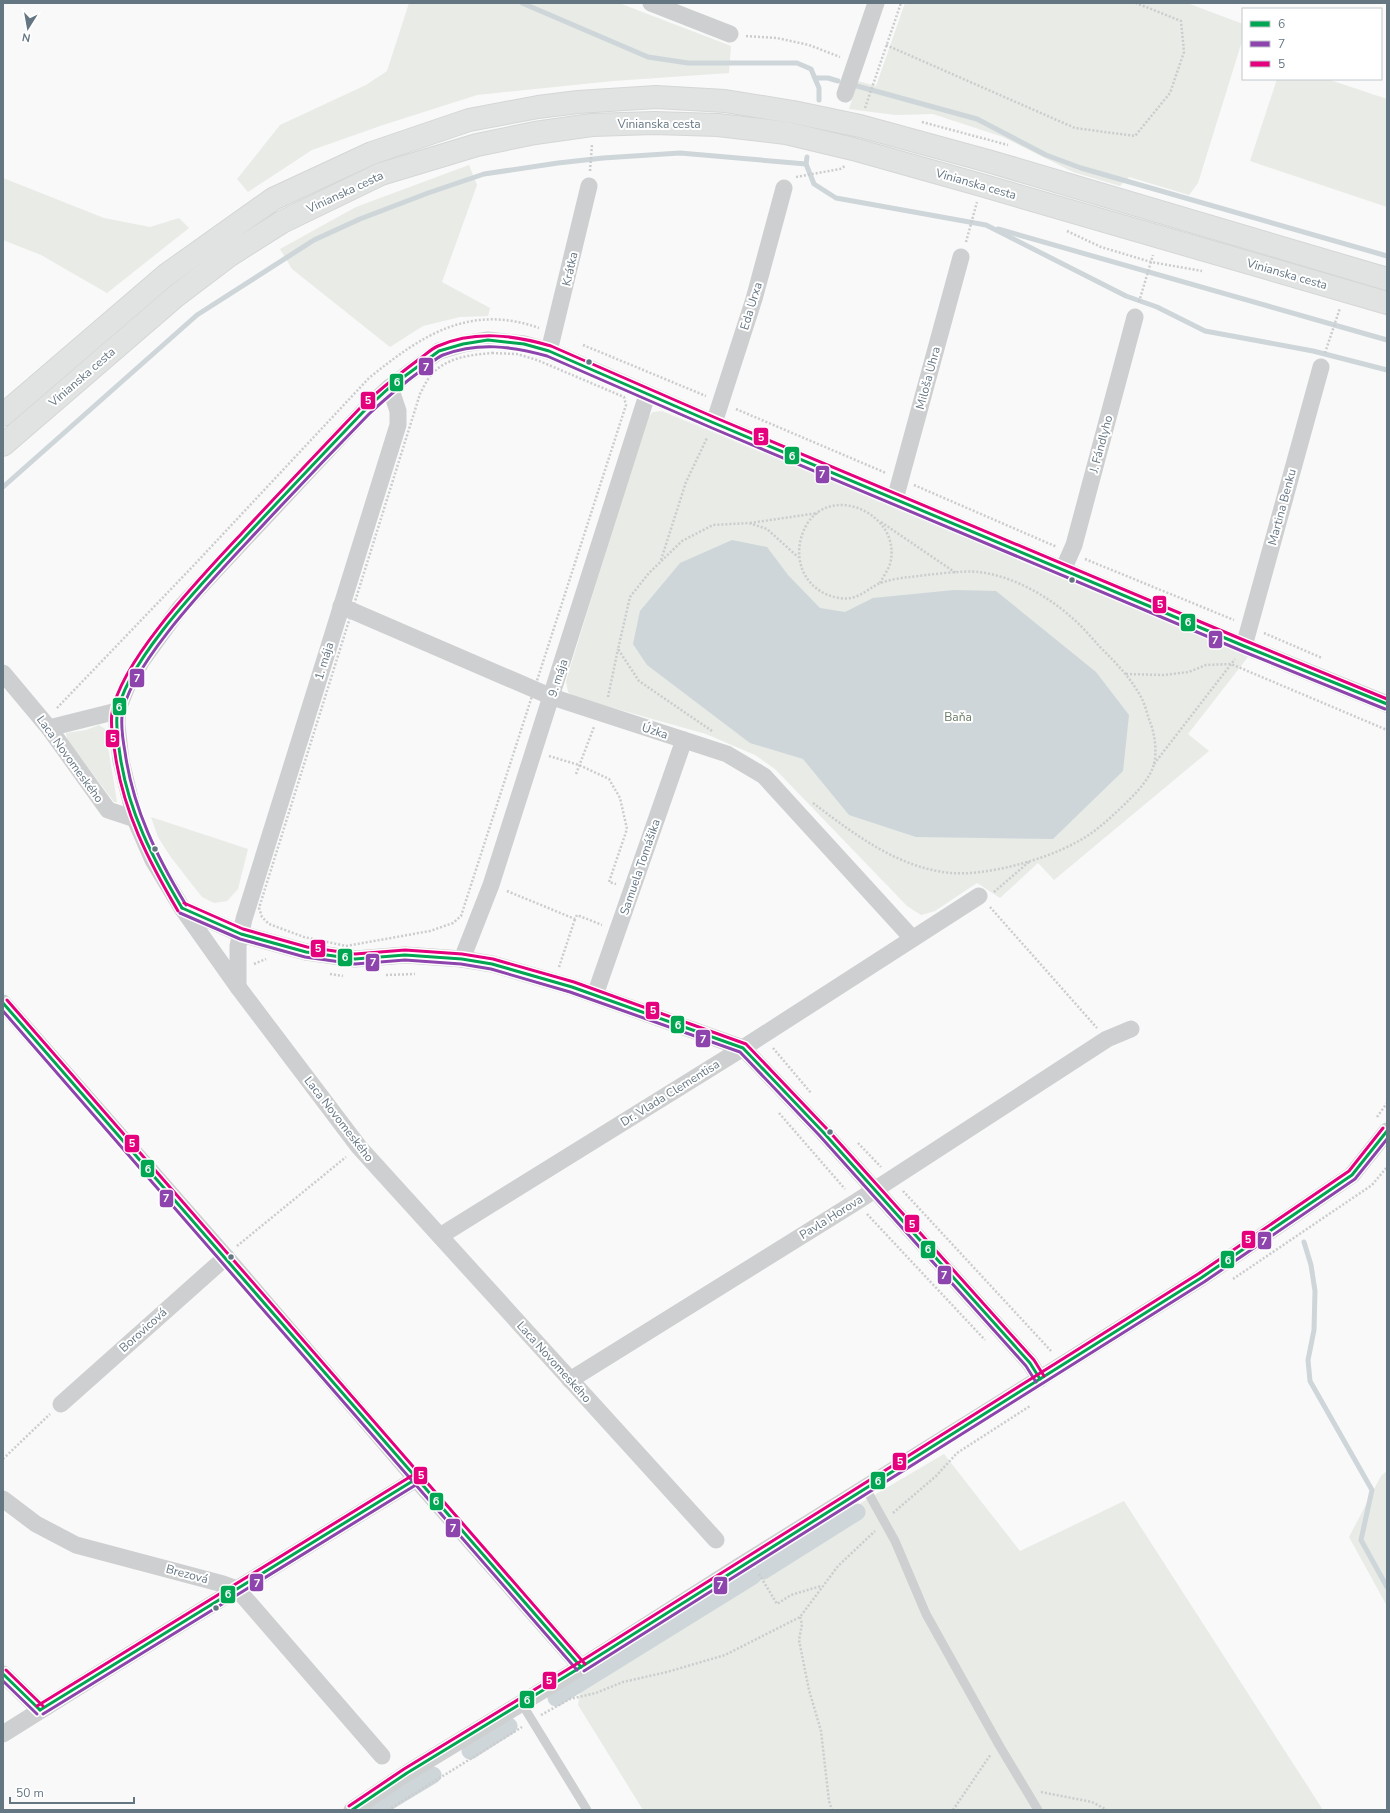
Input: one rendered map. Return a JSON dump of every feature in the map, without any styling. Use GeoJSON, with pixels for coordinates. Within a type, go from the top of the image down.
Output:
{"type":"FeatureCollection","features":[{"type":"Feature","properties":{"kind":"main road","name":"Vinianska cesta"},"geometry":{"type":"LineString","coordinates":[[3,415],[166,275],[273,199],[372,153],[469,120],[538,107],[578,102],[656,98],[725,101],[793,112],[860,126],[988,161],[1387,279]]}},
{"type":"Feature","properties":{"kind":"main road","name":"Vinianska cesta"},"geometry":{"type":"LineString","coordinates":[[3,445],[176,296],[230,255],[282,222],[381,174],[477,145],[535,133],[592,125],[654,123],[718,125],[786,133],[854,149],[1387,302]]}},
{"type":"Feature","properties":{"kind":"street"},"geometry":{"type":"LineString","coordinates":[[651,3],[730,34]]}},
{"type":"Feature","properties":{"kind":"street"},"geometry":{"type":"LineString","coordinates":[[845,94],[857,63],[876,3]]}},
{"type":"Feature","properties":{"kind":"street","name":"Krátka"},"geometry":{"type":"LineString","coordinates":[[549,351],[590,180]]}},
{"type":"Feature","properties":{"kind":"street","name":"Eda Urxa"},"geometry":{"type":"LineString","coordinates":[[714,423],[789,183]]}},
{"type":"Feature","properties":{"kind":"street","name":"Miloša Uhra"},"geometry":{"type":"LineString","coordinates":[[895,499],[961,257]]}},
{"type":"Feature","properties":{"kind":"street","name":"J. Fándlyho"},"geometry":{"type":"LineString","coordinates":[[1063,570],[1070,553],[1135,317]]}},
{"type":"Feature","properties":{"kind":"street"},"geometry":{"type":"LineString","coordinates":[[135,819],[121,761],[117,711],[128,684],[143,659],[180,608],[365,410],[390,387],[439,351],[463,344],[488,340],[524,344],[549,351],[647,395],[1244,646],[1387,704]]}},
{"type":"Feature","properties":{"kind":"street","name":"Martina Benku"},"geometry":{"type":"LineString","coordinates":[[1244,646],[1321,367]]}},
{"type":"Feature","properties":{"kind":"street","name":"1. mája"},"geometry":{"type":"LineString","coordinates":[[238,987],[238,946],[241,934],[398,425],[398,412],[390,387]]}},
{"type":"Feature","properties":{"kind":"street","name":"9. mája"},"geometry":{"type":"LineString","coordinates":[[462,959],[491,885],[647,395]]}},
{"type":"Feature","properties":{"kind":"street","name":"Úzka"},"geometry":{"type":"LineString","coordinates":[[341,606],[552,697],[727,754],[764,776],[912,938]]}},
{"type":"Feature","properties":{"kind":"street","name":"Laca Novomeského"},"geometry":{"type":"LineString","coordinates":[[3,673],[47,725],[108,810],[135,819],[153,860],[182,908],[238,987],[359,1147],[716,1540]]}},
{"type":"Feature","properties":{"kind":"street"},"geometry":{"type":"LineString","coordinates":[[47,725],[117,711]]}},
{"type":"Feature","properties":{"kind":"street","name":"Samuela Tomášika"},"geometry":{"type":"LineString","coordinates":[[595,995],[684,740]]}},
{"type":"Feature","properties":{"kind":"street","name":"Dr. Vlada Clementisa"},"geometry":{"type":"LineString","coordinates":[[440,1236],[743,1048],[979,896]]}},
{"type":"Feature","properties":{"kind":"street"},"geometry":{"type":"LineString","coordinates":[[182,908],[241,934],[306,952],[355,959],[405,955],[462,959],[499,965],[595,995],[743,1048],[789,1095],[1030,1363],[1040,1379]]}},
{"type":"Feature","properties":{"kind":"street"},"geometry":{"type":"LineString","coordinates":[[3,1003],[226,1257],[416,1479],[581,1668]]}},
{"type":"Feature","properties":{"kind":"street","name":"Pavla Horova"},"geometry":{"type":"LineString","coordinates":[[570,1380],[874,1190],[1107,1039],[1131,1029]]}},
{"type":"Feature","properties":{"kind":"street"},"geometry":{"type":"LineString","coordinates":[[352,1810],[408,1773],[581,1668],[750,1559],[1201,1278],[1352,1175],[1387,1131]]}},
{"type":"Feature","properties":{"kind":"street","name":"Borovicová"},"geometry":{"type":"LineString","coordinates":[[61,1404],[226,1257]]}},
{"type":"Feature","properties":{"kind":"street"},"geometry":{"type":"LineString","coordinates":[[3,1734],[416,1479]]}},
{"type":"Feature","properties":{"kind":"street","name":"Brezová"},"geometry":{"type":"LineString","coordinates":[[3,1499],[36,1524],[76,1545],[237,1589]]}},
{"type":"Feature","properties":{"kind":"street"},"geometry":{"type":"LineString","coordinates":[[237,1589],[382,1756]]}},
{"type":"Feature","properties":{"kind":"street"},"geometry":{"type":"LineString","coordinates":[[3,1674],[40,1710]]}},
{"type":"Feature","properties":{"kind":"lane"},"geometry":{"type":"LineString","coordinates":[[865,1488],[896,1541],[926,1614],[999,1745],[1031,1796],[1038,1810]]}},
{"type":"Feature","properties":{"kind":"lane"},"geometry":{"type":"LineString","coordinates":[[522,1704],[587,1810]]}},
{"type":"Feature","properties":{"kind":"path"},"geometry":{"type":"LineString","coordinates":[[868,98],[901,3]]}},
{"type":"Feature","properties":{"kind":"path"},"geometry":{"type":"LineString","coordinates":[[886,45],[1075,128],[1135,136],[1170,93],[1184,52],[1180,21],[1136,3]]}},
{"type":"Feature","properties":{"kind":"path"},"geometry":{"type":"LineString","coordinates":[[730,34],[777,38],[809,45],[857,63]]}},
{"type":"Feature","properties":{"kind":"path"},"geometry":{"type":"LineString","coordinates":[[590,180],[592,142]]}},
{"type":"Feature","properties":{"kind":"path"},"geometry":{"type":"LineString","coordinates":[[789,183],[828,171]]}},
{"type":"Feature","properties":{"kind":"path"},"geometry":{"type":"LineString","coordinates":[[966,240],[975,209]]}},
{"type":"Feature","properties":{"kind":"path"},"geometry":{"type":"LineString","coordinates":[[1066,231],[1101,247],[1151,262],[1206,271]]}},
{"type":"Feature","properties":{"kind":"path"},"geometry":{"type":"LineString","coordinates":[[1141,295],[1151,262]]}},
{"type":"Feature","properties":{"kind":"path"},"geometry":{"type":"LineString","coordinates":[[1328,344],[1338,313]]}},
{"type":"Feature","properties":{"kind":"path"},"geometry":{"type":"LineString","coordinates":[[47,725],[369,378],[399,354],[424,337],[449,327],[470,322],[500,320],[533,326],[554,333],[720,402],[1070,553],[1329,661]]}},
{"type":"Feature","properties":{"kind":"path"},"geometry":{"type":"LineString","coordinates":[[660,562],[686,482],[714,423]]}},
{"type":"Feature","properties":{"kind":"path"},"geometry":{"type":"LineString","coordinates":[[957,573],[862,508],[844,505],[825,509],[809,521],[800,538],[798,557],[805,577],[820,592],[841,598],[862,595],[880,583],[908,577],[977,572],[997,576],[1031,590],[1070,616],[1126,674],[1142,699],[1154,732],[1154,765]]}},
{"type":"Feature","properties":{"kind":"path"},"geometry":{"type":"LineString","coordinates":[[576,774],[600,713],[606,705],[630,596],[649,573],[682,541],[713,525],[749,523],[820,513]]}},
{"type":"Feature","properties":{"kind":"path"},"geometry":{"type":"LineString","coordinates":[[880,583],[890,564],[890,542],[881,522]]}},
{"type":"Feature","properties":{"kind":"path"},"geometry":{"type":"LineString","coordinates":[[749,523],[767,529],[798,557]]}},
{"type":"Feature","properties":{"kind":"path"},"geometry":{"type":"LineString","coordinates":[[810,801],[875,847],[918,866],[951,872],[983,872],[1032,859],[1074,844],[1104,824],[1138,791],[1154,765],[1244,646]]}},
{"type":"Feature","properties":{"kind":"path"},"geometry":{"type":"LineString","coordinates":[[618,649],[640,681],[717,734]]}},
{"type":"Feature","properties":{"kind":"path"},"geometry":{"type":"LineString","coordinates":[[1126,674],[1164,675],[1189,672],[1206,666],[1231,664],[1387,730]]}},
{"type":"Feature","properties":{"kind":"path"},"geometry":{"type":"LineString","coordinates":[[533,751],[579,765],[609,779],[620,798],[627,829],[609,882],[632,891]]}},
{"type":"Feature","properties":{"kind":"path"},"geometry":{"type":"LineString","coordinates":[[1032,859],[994,892],[979,896],[1107,1039]]}},
{"type":"Feature","properties":{"kind":"path"},"geometry":{"type":"LineString","coordinates":[[491,885],[575,919]]}},
{"type":"Feature","properties":{"kind":"path"},"geometry":{"type":"LineString","coordinates":[[553,981],[577,915],[617,931]]}},
{"type":"Feature","properties":{"kind":"path"},"geometry":{"type":"LineString","coordinates":[[226,1257],[359,1147]]}},
{"type":"Feature","properties":{"kind":"path"},"geometry":{"type":"LineString","coordinates":[[1228,1282],[1372,1185],[1387,1167]]}},
{"type":"Feature","properties":{"kind":"path"},"geometry":{"type":"LineString","coordinates":[[3,1459],[61,1404]]}},
{"type":"Feature","properties":{"kind":"path"},"geometry":{"type":"LineString","coordinates":[[388,1810],[532,1720],[570,1699],[596,1693],[623,1682],[666,1672],[725,1655],[800,1617],[821,1586],[838,1566],[901,1504],[936,1476],[957,1454],[1034,1404]]}},
{"type":"Feature","properties":{"kind":"path"},"geometry":{"type":"LineString","coordinates":[[750,1559],[777,1604],[791,1595],[821,1586]]}},
{"type":"Feature","properties":{"kind":"path"},"geometry":{"type":"LineString","coordinates":[[800,1617],[802,1624],[799,1636],[803,1662],[821,1731],[828,1801],[832,1810]]}},
{"type":"Feature","properties":{"kind":"path"},"geometry":{"type":"LineString","coordinates":[[953,1810],[982,1765],[999,1745]]}},
{"type":"Feature","properties":{"kind":"path"},"geometry":{"type":"LineString","coordinates":[[1031,1796],[1042,1791],[1092,1802],[1107,1810]]}},
{"type":"Feature","properties":{"kind":"green space"},"geometry":{"type":"Polygon","coordinates":[[[409,3],[619,3],[731,46],[729,73],[613,81],[477,95],[383,125],[312,150],[248,192],[237,179],[280,125],[366,85],[387,71],[409,3]]]}},
{"type":"Feature","properties":{"kind":"green space"},"geometry":{"type":"Polygon","coordinates":[[[905,3],[1187,3],[1242,24],[1242,41],[1198,183],[1189,195],[1129,177],[1120,186],[1073,172],[1003,137],[933,114],[895,115],[849,109],[858,81],[876,86],[905,3]]]}},
{"type":"Feature","properties":{"kind":"green space"},"geometry":{"type":"Polygon","coordinates":[[[1277,80],[1330,80],[1387,99],[1387,207],[1250,161],[1277,80]]]}},
{"type":"Feature","properties":{"kind":"green space"},"geometry":{"type":"Polygon","coordinates":[[[469,165],[477,185],[442,282],[490,308],[488,316],[460,317],[423,326],[390,347],[292,269],[280,249],[356,207],[469,165]]]}},
{"type":"Feature","properties":{"kind":"green space"},"geometry":{"type":"Polygon","coordinates":[[[3,178],[104,218],[150,227],[179,218],[189,228],[107,293],[41,255],[3,240],[3,178]]]}},
{"type":"Feature","properties":{"kind":"green space","name":"Baňa"},"geometry":{"type":"Polygon","coordinates":[[[662,411],[1248,657],[1188,734],[1209,751],[1054,880],[1038,863],[1000,898],[977,883],[935,911],[921,915],[907,906],[775,769],[755,755],[706,734],[574,697],[568,692],[566,681],[647,418],[653,412],[662,411]]]}},
{"type":"Feature","properties":{"kind":"green space"},"geometry":{"type":"Polygon","coordinates":[[[99,725],[105,729],[117,802],[114,802],[67,739],[66,733],[86,730],[99,725]]]}},
{"type":"Feature","properties":{"kind":"green space"},"geometry":{"type":"Polygon","coordinates":[[[151,817],[248,849],[238,889],[227,901],[214,903],[202,897],[170,856],[158,837],[151,817]]]}},
{"type":"Feature","properties":{"kind":"green space"},"geometry":{"type":"Polygon","coordinates":[[[944,1454],[1020,1551],[1124,1501],[1323,1810],[643,1810],[578,1705],[582,1677],[864,1501],[944,1454]]]}},
{"type":"Feature","properties":{"kind":"green space"},"geometry":{"type":"Polygon","coordinates":[[[1387,1471],[1387,1606],[1349,1537],[1381,1476],[1387,1471]]]}},
{"type":"Feature","properties":{"kind":"shaded area","name":"Baňa"},"geometry":{"type":"Polygon","coordinates":[[[732,540],[767,547],[788,575],[820,608],[845,612],[873,598],[954,590],[996,591],[1096,672],[1129,715],[1123,771],[1053,839],[916,837],[849,815],[803,759],[750,743],[647,665],[633,644],[640,611],[680,563],[732,540]]]}},
{"type":"Feature","properties":{"kind":"waterway"},"geometry":{"type":"LineString","coordinates":[[522,3],[648,57],[688,63],[797,63],[811,69],[819,88],[819,100]]}},
{"type":"Feature","properties":{"kind":"waterway"},"geometry":{"type":"LineString","coordinates":[[815,78],[828,78],[838,81]]}},
{"type":"Feature","properties":{"kind":"waterway"},"geometry":{"type":"LineString","coordinates":[[857,86],[977,119],[1046,155],[1081,168],[1387,256]]}},
{"type":"Feature","properties":{"kind":"waterway"},"geometry":{"type":"LineString","coordinates":[[3,487],[197,315],[314,240],[360,219],[428,193],[484,174],[558,163],[603,158],[680,153],[806,164]]}},
{"type":"Feature","properties":{"kind":"waterway"},"geometry":{"type":"LineString","coordinates":[[807,157],[806,164],[814,184],[836,198],[986,225],[1126,296],[1157,307],[1205,331],[1313,351],[1387,370]]}},
{"type":"Feature","properties":{"kind":"waterway"},"geometry":{"type":"LineString","coordinates":[[998,229],[1387,340]]}},
{"type":"Feature","properties":{"kind":"waterway"},"geometry":{"type":"LineString","coordinates":[[1304,1242],[1311,1265],[1315,1291],[1314,1330],[1308,1360],[1310,1381],[1372,1490],[1361,1540],[1387,1587]]}},
{"type":"Feature","properties":{"kind":"waterway"},"geometry":{"type":"LineString","coordinates":[[763,1571],[857,1512]]}},
{"type":"Feature","properties":{"kind":"waterway"},"geometry":{"type":"LineString","coordinates":[[556,1698],[753,1576]]}},
{"type":"Feature","properties":{"kind":"waterway"},"geometry":{"type":"LineString","coordinates":[[470,1751],[509,1726]]}},
{"type":"Feature","properties":{"kind":"waterway"},"geometry":{"type":"LineString","coordinates":[[375,1810],[433,1775]]}},
{"type":"Feature","properties":{"kind":"transit line","name":"5"},"geometry":{"type":"LineString","coordinates":[[178,911],[138,835],[124,795],[113,743],[111,718],[119,691],[131,668],[147,643],[166,618],[207,571],[361,407],[433,349],[452,341],[466,338],[480,336],[509,337],[551,346],[716,418],[1387,699]]}},
{"type":"Feature","properties":{"kind":"transit line","name":"6"},"geometry":{"type":"LineString","coordinates":[[182,908],[161,871],[143,834],[129,796],[119,750],[117,730],[117,716],[123,695],[135,671],[151,646],[191,596],[365,410],[390,387],[439,351],[463,344],[488,340],[524,344],[549,351],[714,423],[1244,646],[1387,704]]}},
{"type":"Feature","properties":{"kind":"transit line","name":"7"},"geometry":{"type":"LineString","coordinates":[[186,905],[156,851],[140,813],[134,793],[122,730],[122,716],[128,696],[140,673],[156,648],[175,623],[279,508],[369,414],[402,385],[438,358],[443,355],[469,348],[508,348],[547,356],[712,428],[1242,651],[1385,709]]}},
{"type":"Feature","properties":{"kind":"transit line","name":"5"},"geometry":{"type":"LineString","coordinates":[[184,903],[243,929],[307,947],[355,954],[405,950],[462,954],[493,959],[574,982],[746,1044],[827,1129],[1034,1360],[1044,1376]]}},
{"type":"Feature","properties":{"kind":"transit line","name":"6"},"geometry":{"type":"LineString","coordinates":[[182,908],[241,934],[306,952],[355,959],[405,955],[462,959],[492,964],[572,987],[743,1048],[823,1132],[1030,1363],[1040,1379]]}},
{"type":"Feature","properties":{"kind":"transit line","name":"7"},"geometry":{"type":"LineString","coordinates":[[180,913],[240,939],[305,957],[355,964],[405,960],[461,964],[491,969],[570,992],[740,1052],[819,1135],[1026,1366],[1036,1382]]}},
{"type":"Feature","properties":{"kind":"transit line","name":"5"},"geometry":{"type":"LineString","coordinates":[[7,1000],[585,1664]]}},
{"type":"Feature","properties":{"kind":"transit line","name":"6"},"geometry":{"type":"LineString","coordinates":[[3,1003],[581,1667]]}},
{"type":"Feature","properties":{"kind":"transit line","name":"7"},"geometry":{"type":"LineString","coordinates":[[3,1011],[577,1670]]}},
{"type":"Feature","properties":{"kind":"transit line","name":"5"},"geometry":{"type":"LineString","coordinates":[[349,1806],[404,1769],[578,1663],[1198,1274],[1349,1171],[1383,1128]]}},
{"type":"Feature","properties":{"kind":"transit line","name":"6"},"geometry":{"type":"LineString","coordinates":[[352,1810],[407,1773],[581,1667],[1201,1278],[1352,1175],[1387,1131]]}},
{"type":"Feature","properties":{"kind":"transit line","name":"7"},"geometry":{"type":"LineString","coordinates":[[584,1671],[1204,1282],[1355,1179],[1387,1139]]}},
{"type":"Feature","properties":{"kind":"transit line","name":"5"},"geometry":{"type":"LineString","coordinates":[[37,1706],[413,1475]]}},
{"type":"Feature","properties":{"kind":"transit line","name":"6"},"geometry":{"type":"LineString","coordinates":[[40,1710],[416,1479]]}},
{"type":"Feature","properties":{"kind":"transit line","name":"7"},"geometry":{"type":"LineString","coordinates":[[43,1714],[419,1483]]}},
{"type":"Feature","properties":{"kind":"transit line","name":"5"},"geometry":{"type":"LineString","coordinates":[[6,1670],[43,1706]]}},
{"type":"Feature","properties":{"kind":"transit line","name":"6"},"geometry":{"type":"LineString","coordinates":[[3,1674],[40,1710]]}},
{"type":"Feature","properties":{"kind":"transit line","name":"7"},"geometry":{"type":"LineString","coordinates":[[3,1681],[37,1714]]}}]}
